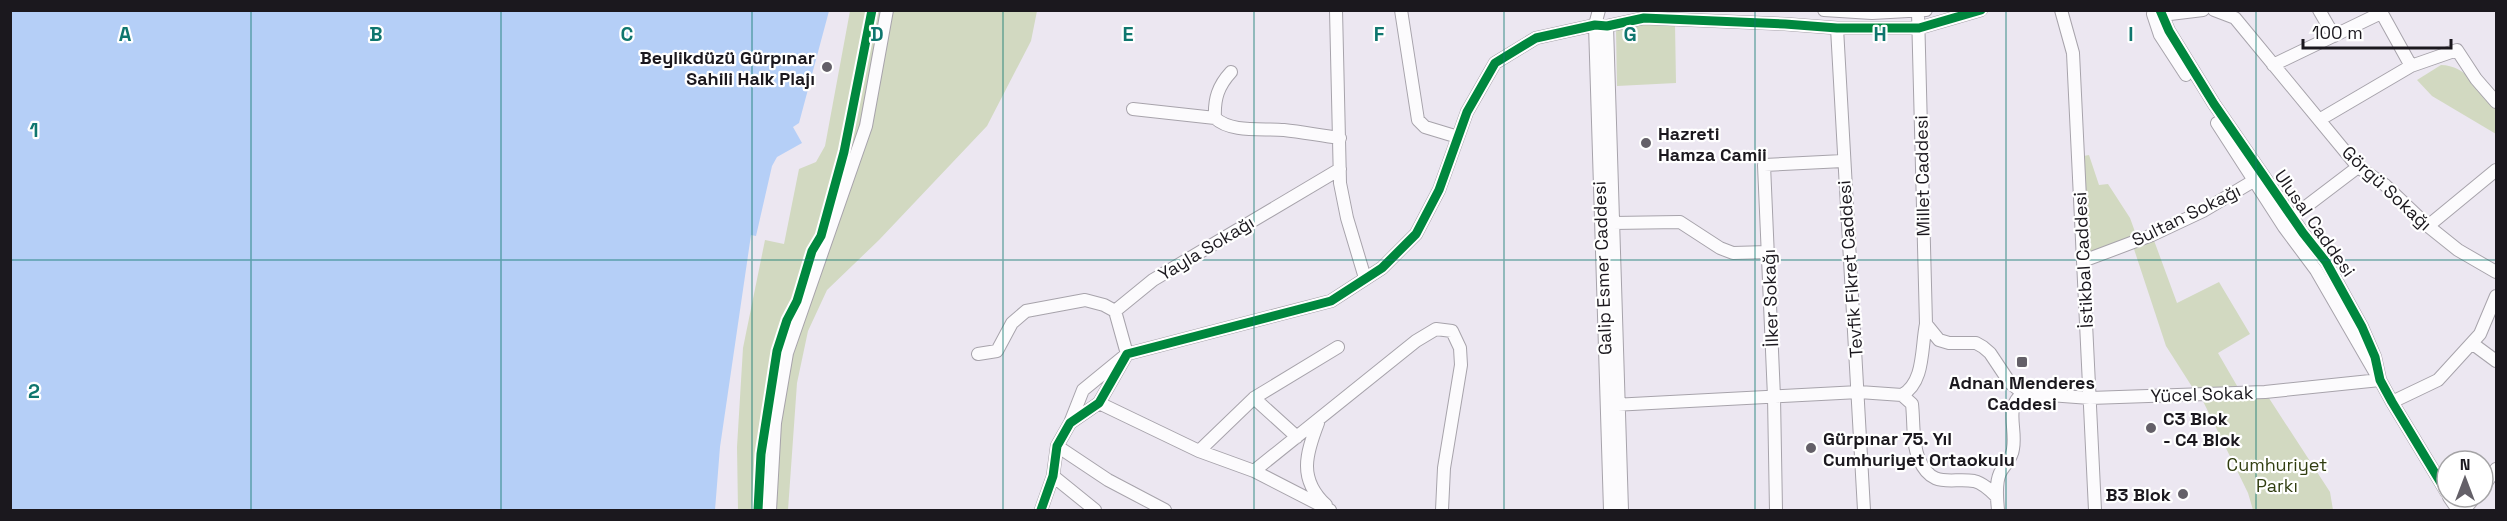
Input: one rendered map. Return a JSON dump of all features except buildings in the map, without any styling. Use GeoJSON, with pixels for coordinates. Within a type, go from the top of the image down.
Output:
{"type":"FeatureCollection","features":[{"type":"Feature","properties":{"kind":"street"},"geometry":{"type":"LineString","coordinates":[[770,510],[775,423],[787,353],[866,126],[887,10]]}},
{"type":"Feature","properties":{"kind":"street"},"geometry":{"type":"LineString","coordinates":[[1336,10],[1341,138],[1340,183],[1347,218],[1365,278]]}},
{"type":"Feature","properties":{"kind":"street"},"geometry":{"type":"LineString","coordinates":[[1401,10],[1418,120],[1425,127],[1458,137]]}},
{"type":"Feature","properties":{"kind":"street"},"geometry":{"type":"LineString","coordinates":[[1599,10],[1613,223],[1612,405],[1622,510]]}},
{"type":"Feature","properties":{"kind":"street"},"geometry":{"type":"LineString","coordinates":[[1041,510],[1053,476],[1057,446],[1070,423],[1083,390],[1127,354],[1331,301],[1382,268],[1416,234],[1439,189],[1467,112],[1495,63],[1536,38],[1644,18],[1838,28],[1919,28],[1981,10]]}},
{"type":"Feature","properties":{"kind":"street","name":"İstikbal Caddesi"},"geometry":{"type":"LineString","coordinates":[[2061,10],[2073,53],[2095,510]]}},
{"type":"Feature","properties":{"kind":"street"},"geometry":{"type":"LineString","coordinates":[[2203,10],[2157,15],[2160,34],[2258,178],[2284,227],[2316,270],[2366,360],[2380,380]]}},
{"type":"Feature","properties":{"kind":"street","name":"Görgü Sokağı"},"geometry":{"type":"LineString","coordinates":[[2214,10],[2235,18],[2358,166],[2385,184],[2428,226],[2458,250],[2495,273]]}},
{"type":"Feature","properties":{"kind":"street"},"geometry":{"type":"LineString","coordinates":[[2319,10],[2334,36]]}},
{"type":"Feature","properties":{"kind":"street"},"geometry":{"type":"LineString","coordinates":[[1827,11],[1922,11]]}},
{"type":"Feature","properties":{"kind":"street","name":"Millet Caddesi"},"geometry":{"type":"LineString","coordinates":[[1920,364],[1926,324],[1919,28],[1922,11]]}},
{"type":"Feature","properties":{"kind":"street"},"geometry":{"type":"LineString","coordinates":[[2271,63],[2334,36],[2380,12],[2411,66]]}},
{"type":"Feature","properties":{"kind":"street","name":"Galip Esmer Caddesi"},"geometry":{"type":"LineString","coordinates":[[1601,26],[1612,405],[1610,510]]}},
{"type":"Feature","properties":{"kind":"street","name":"Tevfik Fikret Caddesi"},"geometry":{"type":"LineString","coordinates":[[1838,28],[1843,160],[1859,392],[1864,510]]}},
{"type":"Feature","properties":{"kind":"street"},"geometry":{"type":"LineString","coordinates":[[2319,120],[2411,66],[2457,50],[2476,79],[2496,102]]}},
{"type":"Feature","properties":{"kind":"street"},"geometry":{"type":"LineString","coordinates":[[1215,118],[1214,106],[1220,85],[1231,72]]}},
{"type":"Feature","properties":{"kind":"street"},"geometry":{"type":"LineString","coordinates":[[1133,109],[1215,118],[1220,123],[1244,128],[1283,130],[1341,138]]}},
{"type":"Feature","properties":{"kind":"street","name":"İlker Sokağı"},"geometry":{"type":"LineString","coordinates":[[1776,510],[1774,397],[1764,165],[1843,160]]}},
{"type":"Feature","properties":{"kind":"street"},"geometry":{"type":"LineString","coordinates":[[2284,227],[2286,221],[2358,166]]}},
{"type":"Feature","properties":{"kind":"street","name":"Yayla Sokağı"},"geometry":{"type":"LineString","coordinates":[[1115,311],[1153,280],[1340,169]]}},
{"type":"Feature","properties":{"kind":"street"},"geometry":{"type":"LineString","coordinates":[[2428,226],[2496,170]]}},
{"type":"Feature","properties":{"kind":"street","name":"Sultan Sokağı"},"geometry":{"type":"LineString","coordinates":[[2083,261],[2152,235],[2203,211],[2258,178]]}},
{"type":"Feature","properties":{"kind":"street","name":"Ulusal Caddesi"},"geometry":{"type":"LineString","coordinates":[[2258,178],[2292,217],[2326,262],[2362,327],[2375,357],[2380,380],[2435,473]]}},
{"type":"Feature","properties":{"kind":"street"},"geometry":{"type":"LineString","coordinates":[[1613,223],[1680,222],[1720,248],[1733,253],[1768,252]]}},
{"type":"Feature","properties":{"kind":"street"},"geometry":{"type":"LineString","coordinates":[[2392,402],[2438,380],[2480,334],[2496,296]]}},
{"type":"Feature","properties":{"kind":"street"},"geometry":{"type":"LineString","coordinates":[[978,354],[997,351],[1012,323],[1026,310],[1085,300],[1104,305],[1115,311],[1127,354],[1099,403],[1070,423]]}},
{"type":"Feature","properties":{"kind":"street"},"geometry":{"type":"LineString","coordinates":[[1926,324],[1939,340],[1950,343]]}},
{"type":"Feature","properties":{"kind":"street"},"geometry":{"type":"LineString","coordinates":[[1254,471],[1318,422],[1416,340],[1436,329],[1452,331],[1460,348],[1461,364],[1444,468],[1442,510]]}},
{"type":"Feature","properties":{"kind":"street"},"geometry":{"type":"LineString","coordinates":[[2005,465],[1985,478],[1974,481],[1944,482],[1936,478],[1919,461],[1912,404],[1920,364],[1939,345],[1976,343],[1990,353],[2010,383],[2023,393],[2016,398],[2012,406]]}},
{"type":"Feature","properties":{"kind":"street"},"geometry":{"type":"LineString","coordinates":[[2473,344],[2496,361]]}},
{"type":"Feature","properties":{"kind":"street"},"geometry":{"type":"LineString","coordinates":[[1199,451],[1254,398],[1338,347]]}},
{"type":"Feature","properties":{"kind":"street","name":"Yücel Sokak"},"geometry":{"type":"LineString","coordinates":[[2023,393],[2090,398],[2265,392],[2380,380]]}},
{"type":"Feature","properties":{"kind":"street"},"geometry":{"type":"LineString","coordinates":[[1902,396],[1915,382]]}},
{"type":"Feature","properties":{"kind":"street"},"geometry":{"type":"LineString","coordinates":[[1998,510],[1996,497],[1999,475],[2012,456],[2014,448],[2010,383]]}},
{"type":"Feature","properties":{"kind":"street"},"geometry":{"type":"LineString","coordinates":[[1612,405],[1859,392],[1902,396],[1912,404]]}},
{"type":"Feature","properties":{"kind":"street"},"geometry":{"type":"LineString","coordinates":[[1254,398],[1298,437]]}},
{"type":"Feature","properties":{"kind":"street"},"geometry":{"type":"LineString","coordinates":[[1099,403],[1199,451],[1254,471],[1331,510]]}},
{"type":"Feature","properties":{"kind":"street"},"geometry":{"type":"LineString","coordinates":[[1318,422],[1307,453],[1306,471],[1319,498],[1331,510]]}},
{"type":"Feature","properties":{"kind":"street"},"geometry":{"type":"LineString","coordinates":[[1057,446],[1108,480],[1165,510]]}},
{"type":"Feature","properties":{"kind":"street"},"geometry":{"type":"LineString","coordinates":[[1053,476],[1095,510]]}},
{"type":"Feature","properties":{"kind":"street"},"geometry":{"type":"LineString","coordinates":[[1974,481],[1983,485],[1996,497]]}},
{"type":"Feature","properties":{"kind":"green space"},"geometry":{"type":"Polygon","coordinates":[[[850,11],[1037,11],[1031,41],[987,126],[879,240],[827,290],[808,331],[797,383],[788,510],[738,510],[737,447],[743,348],[765,240],[784,244],[799,169],[816,162],[825,146],[850,11]]]}},
{"type":"Feature","properties":{"kind":"green space"},"geometry":{"type":"Polygon","coordinates":[[[1675,24],[1676,83],[1617,86],[1616,30],[1635,25],[1675,24]]]}},
{"type":"Feature","properties":{"kind":"green space"},"geometry":{"type":"Polygon","coordinates":[[[2441,65],[2458,69],[2465,74],[2496,108],[2496,134],[2432,96],[2417,80],[2441,65]]]}},
{"type":"Feature","properties":{"kind":"green space","name":"Cumhuriyet Parkı"},"geometry":{"type":"Polygon","coordinates":[[[2089,155],[2099,185],[2108,184],[2130,218],[2138,240],[2152,235],[2177,303],[2219,282],[2250,334],[2218,353],[2240,391],[2265,392],[2330,492],[2333,510],[2253,510],[2248,493],[2199,393],[2196,393],[2166,346],[2132,243],[2087,255],[2078,157],[2089,155]]]}},
{"type":"Feature","properties":{"kind":"water"},"geometry":{"type":"Polygon","coordinates":[[[10,11],[829,11],[799,123],[793,127],[802,143],[777,157],[772,166],[756,236],[751,235],[720,447],[715,510],[11,510],[10,11]]]}},
{"type":"Feature","properties":{"kind":"cycle path"},"geometry":{"type":"LineString","coordinates":[[758,510],[761,454],[777,351],[787,320],[797,301],[812,251],[821,236],[844,152],[872,10]]}},
{"type":"Feature","properties":{"kind":"cycle path"},"geometry":{"type":"LineString","coordinates":[[1041,510],[1053,476],[1057,446],[1070,423],[1099,403],[1127,354],[1331,301],[1382,268],[1416,234],[1439,190],[1467,112],[1495,63],[1536,38],[1595,25],[1607,26],[1644,18],[1837,28],[1919,28],[1981,10]]}},
{"type":"Feature","properties":{"kind":"cycle path"},"geometry":{"type":"LineString","coordinates":[[2160,10],[2169,31],[2214,104],[2303,233],[2326,262],[2362,327],[2375,357],[2380,380],[2435,473]]}},
{"type":"Feature","properties":{"kind":"place","name":"Beylikdüzü Gürpınar Sahili Halk Plajı"},"geometry":{"type":"Point","coordinates":[827,67]}},
{"type":"Feature","properties":{"kind":"place","name":"Hazreti Hamza Camii"},"geometry":{"type":"Point","coordinates":[1646,143]}},
{"type":"Feature","properties":{"kind":"place","name":"Adnan Menderes Caddesi"},"geometry":{"type":"Point","coordinates":[2022,362]}},
{"type":"Feature","properties":{"kind":"place","name":"C3 Blok - C4 Blok"},"geometry":{"type":"Point","coordinates":[2151,428]}},
{"type":"Feature","properties":{"kind":"place","name":"Gürpınar 75. Yıl Cumhuriyet Ortaokulu"},"geometry":{"type":"Point","coordinates":[1811,448]}},
{"type":"Feature","properties":{"kind":"place","name":"B3 Blok"},"geometry":{"type":"Point","coordinates":[2183,494]}}]}
